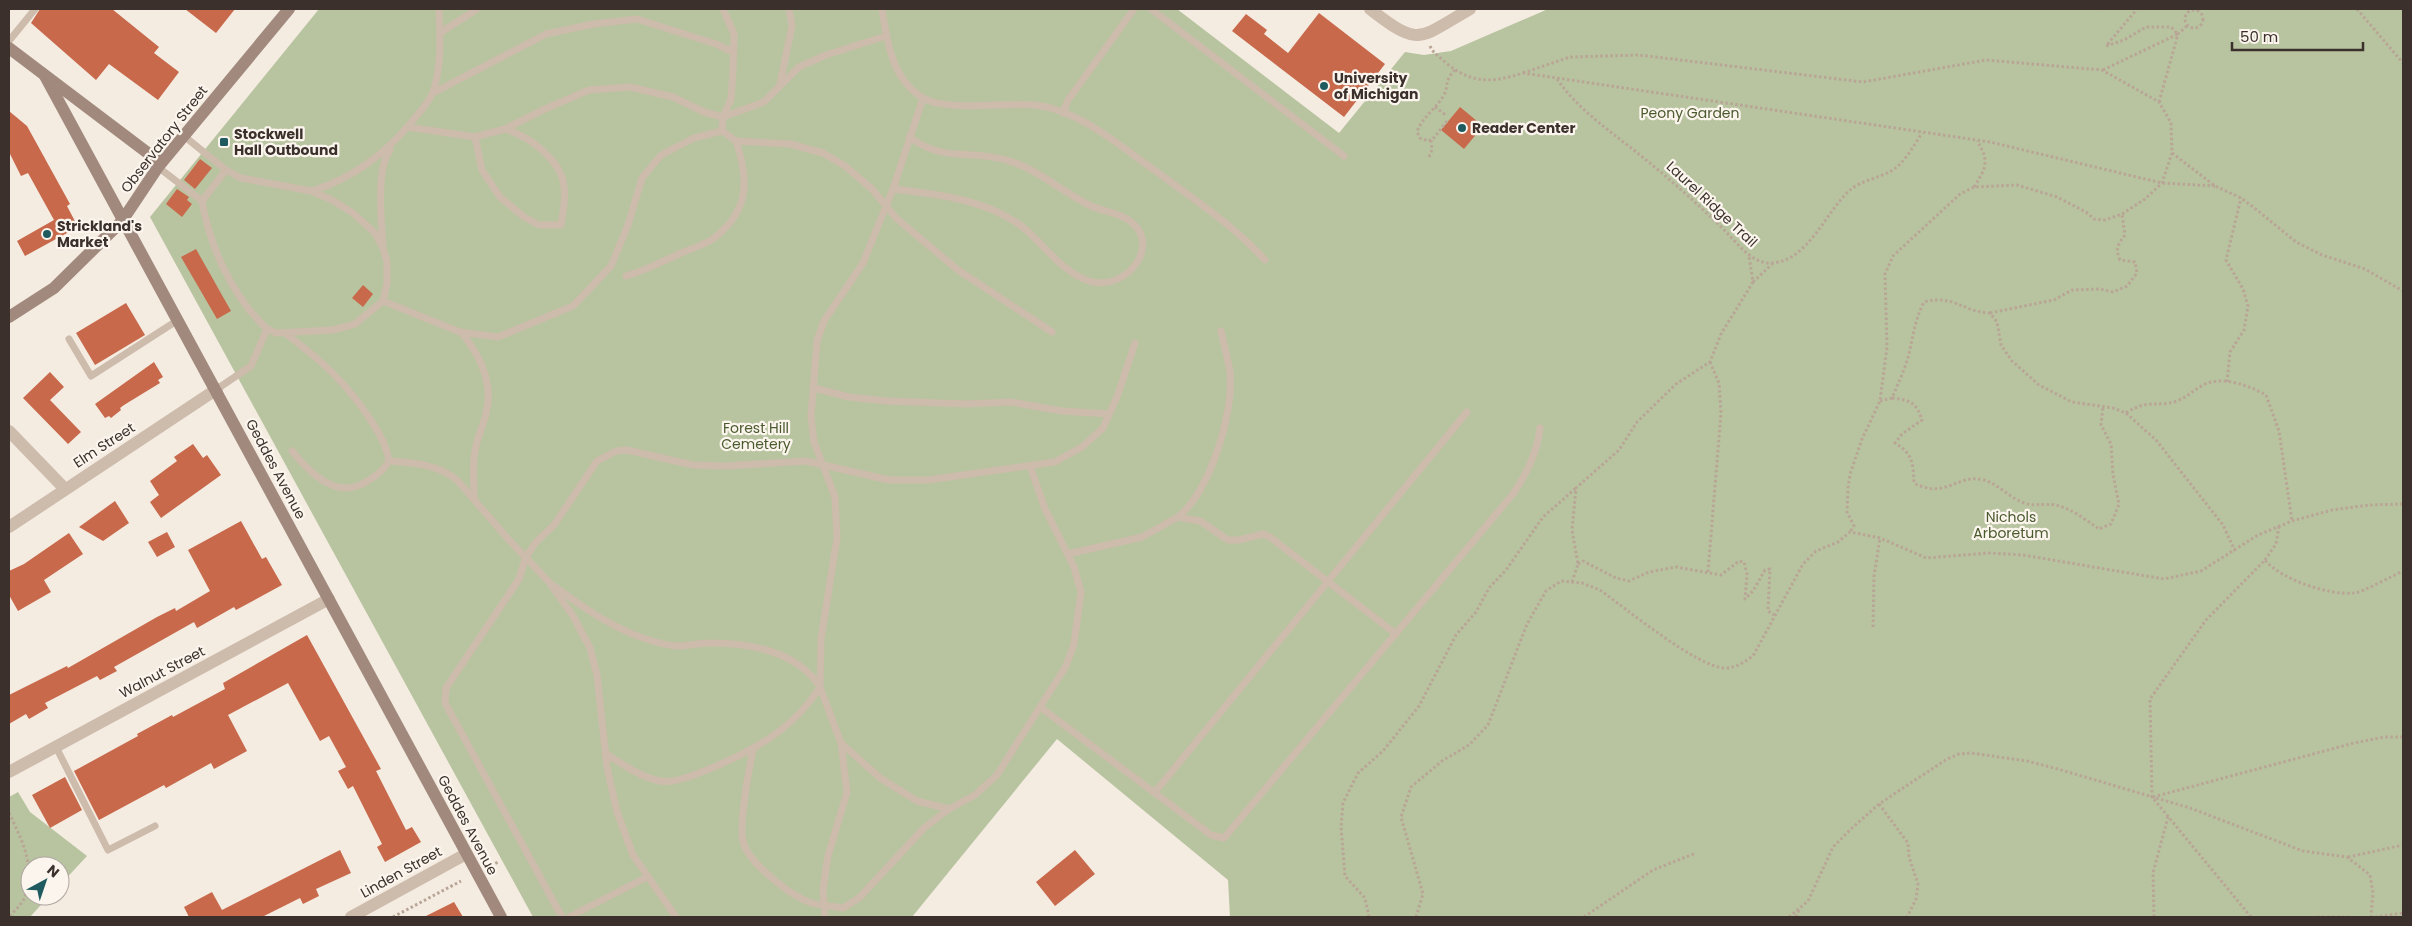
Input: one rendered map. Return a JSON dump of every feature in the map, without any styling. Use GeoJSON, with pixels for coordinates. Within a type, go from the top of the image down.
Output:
{"type":"FeatureCollection","features":[{"type":"Feature","properties":{"kind":"main road","name":"Observatory Street"},"geometry":{"type":"LineString","coordinates":[[9,317],[54,288],[122,221],[160,165],[289,9]]}},
{"type":"Feature","properties":{"kind":"main road","name":"Geddes Avenue"},"geometry":{"type":"LineString","coordinates":[[9,48],[45,76],[501,917]]}},
{"type":"Feature","properties":{"kind":"main road"},"geometry":{"type":"LineString","coordinates":[[45,76],[160,165]]}},
{"type":"Feature","properties":{"kind":"street"},"geometry":{"type":"LineString","coordinates":[[1370,9],[1404,34],[1415,36],[1426,33],[1470,9]]}},
{"type":"Feature","properties":{"kind":"street","name":"Elm Street"},"geometry":{"type":"LineString","coordinates":[[9,527],[216,390]]}},
{"type":"Feature","properties":{"kind":"street"},"geometry":{"type":"LineString","coordinates":[[9,431],[65,489]]}},
{"type":"Feature","properties":{"kind":"street","name":"Walnut Street"},"geometry":{"type":"LineString","coordinates":[[9,772],[329,598]]}},
{"type":"Feature","properties":{"kind":"street","name":"Linden Street"},"geometry":{"type":"LineString","coordinates":[[351,917],[466,854]]}},
{"type":"Feature","properties":{"kind":"lane"},"geometry":{"type":"LineString","coordinates":[[9,41],[35,9]]}},
{"type":"Feature","properties":{"kind":"lane"},"geometry":{"type":"LineString","coordinates":[[432,93],[440,33],[438,9]]}},
{"type":"Feature","properties":{"kind":"lane"},"geometry":{"type":"LineString","coordinates":[[440,33],[477,9]]}},
{"type":"Feature","properties":{"kind":"lane"},"geometry":{"type":"LineString","coordinates":[[722,131],[723,117],[731,99],[734,34],[723,9]]}},
{"type":"Feature","properties":{"kind":"lane"},"geometry":{"type":"LineString","coordinates":[[780,84],[792,26],[789,9]]}},
{"type":"Feature","properties":{"kind":"lane"},"geometry":{"type":"LineString","coordinates":[[882,9],[886,36],[894,64],[906,83],[923,98],[939,105],[1037,105],[1063,113],[1090,126],[1226,222],[1264,260]]}},
{"type":"Feature","properties":{"kind":"lane"},"geometry":{"type":"LineString","coordinates":[[1063,113],[1068,100],[1134,9]]}},
{"type":"Feature","properties":{"kind":"lane"},"geometry":{"type":"LineString","coordinates":[[1151,9],[1344,156]]}},
{"type":"Feature","properties":{"kind":"lane"},"geometry":{"type":"LineString","coordinates":[[383,248],[381,197],[384,164],[395,143],[432,93],[546,34],[593,24],[637,19],[716,44],[733,52]]}},
{"type":"Feature","properties":{"kind":"lane"},"geometry":{"type":"LineString","coordinates":[[408,127],[475,137],[505,129],[589,90],[630,86],[673,97],[704,112],[723,117],[764,102],[780,84],[800,67],[826,55],[886,36]]}},
{"type":"Feature","properties":{"kind":"lane"},"geometry":{"type":"LineString","coordinates":[[605,753],[641,774],[662,782],[691,776],[742,756],[776,735],[812,701],[820,687],[821,640],[837,538],[835,497],[814,442],[811,416],[817,341],[824,321],[863,263],[893,189],[923,98]]}},
{"type":"Feature","properties":{"kind":"lane"},"geometry":{"type":"LineString","coordinates":[[475,137],[482,170],[500,197],[524,217],[538,225],[561,225],[565,197],[564,184],[554,165],[532,141],[518,133],[505,129]]}},
{"type":"Feature","properties":{"kind":"lane"},"geometry":{"type":"LineString","coordinates":[[383,301],[460,332],[498,337],[572,306],[611,266],[628,226],[642,178],[661,155],[694,138],[722,131],[736,141],[790,144],[823,153],[845,166],[872,189],[901,223],[958,270],[1052,332]]}},
{"type":"Feature","properties":{"kind":"lane"},"geometry":{"type":"LineString","coordinates":[[160,165],[202,201],[207,227],[220,261],[251,315],[266,329],[285,333],[332,330],[355,324],[383,301],[387,284],[387,262],[383,248],[375,233],[353,213],[332,200],[311,191],[249,180],[226,170],[184,136]]}},
{"type":"Feature","properties":{"kind":"lane"},"geometry":{"type":"LineString","coordinates":[[893,189],[950,198],[998,213],[1024,229],[1071,273],[1090,281],[1103,283],[1125,276],[1132,271],[1142,251],[1139,230],[1132,222],[1119,214],[1092,207],[1017,163],[992,156],[941,153],[919,145],[909,137]]}},
{"type":"Feature","properties":{"kind":"lane"},"geometry":{"type":"LineString","coordinates":[[626,276],[644,271],[714,239],[732,220],[744,195],[744,166],[736,141]]}},
{"type":"Feature","properties":{"kind":"lane"},"geometry":{"type":"LineString","coordinates":[[311,191],[329,186],[360,169],[395,143]]}},
{"type":"Feature","properties":{"kind":"lane"},"geometry":{"type":"LineString","coordinates":[[202,201],[226,170]]}},
{"type":"Feature","properties":{"kind":"lane"},"geometry":{"type":"LineString","coordinates":[[69,339],[91,376],[178,320]]}},
{"type":"Feature","properties":{"kind":"lane"},"geometry":{"type":"LineString","coordinates":[[216,390],[251,366],[266,329]]}},
{"type":"Feature","properties":{"kind":"lane"},"geometry":{"type":"LineString","coordinates":[[1068,554],[1142,537],[1178,517],[1191,506],[1198,495],[1224,426],[1230,373],[1221,331]]}},
{"type":"Feature","properties":{"kind":"lane"},"geometry":{"type":"LineString","coordinates":[[460,332],[475,349],[485,374],[489,393],[486,414],[474,453],[474,498]]}},
{"type":"Feature","properties":{"kind":"lane"},"geometry":{"type":"LineString","coordinates":[[285,333],[318,357],[352,391],[386,448],[389,461]]}},
{"type":"Feature","properties":{"kind":"lane"},"geometry":{"type":"LineString","coordinates":[[562,917],[445,702],[446,688],[519,579],[525,559],[536,542],[554,525],[597,461],[616,451],[627,450],[693,465],[726,466],[806,461],[889,480],[928,480],[1055,462],[1082,447],[1103,428],[1135,343]]}},
{"type":"Feature","properties":{"kind":"lane"},"geometry":{"type":"LineString","coordinates":[[814,388],[849,397],[878,400],[966,404],[1011,402],[1062,411],[1109,414]]}},
{"type":"Feature","properties":{"kind":"lane"},"geometry":{"type":"LineString","coordinates":[[1155,792],[1467,412]]}},
{"type":"Feature","properties":{"kind":"lane"},"geometry":{"type":"LineString","coordinates":[[1040,707],[1211,834],[1224,838],[1513,494],[1537,449],[1540,428]]}},
{"type":"Feature","properties":{"kind":"lane"},"geometry":{"type":"LineString","coordinates":[[292,451],[318,478],[335,487],[345,488],[362,485],[372,479],[389,461]]}},
{"type":"Feature","properties":{"kind":"lane"},"geometry":{"type":"LineString","coordinates":[[389,461],[419,464],[441,470],[457,480],[525,559],[550,582],[580,605],[643,638],[678,646],[710,643],[748,645],[777,654],[803,667],[812,675],[820,687],[841,743],[847,792],[828,856],[823,890],[825,917]]}},
{"type":"Feature","properties":{"kind":"lane"},"geometry":{"type":"LineString","coordinates":[[753,750],[748,768],[742,840],[747,855],[784,889],[811,903],[843,908],[859,898],[924,828],[949,809],[975,795],[997,775],[1066,666],[1074,644],[1082,592],[1068,554],[1045,509],[1030,466]]}},
{"type":"Feature","properties":{"kind":"lane"},"geometry":{"type":"LineString","coordinates":[[1178,517],[1200,521],[1228,540],[1267,535],[1396,634]]}},
{"type":"Feature","properties":{"kind":"lane"},"geometry":{"type":"LineString","coordinates":[[550,582],[573,616],[590,648],[597,675],[605,753],[617,812],[633,855],[676,917]]}},
{"type":"Feature","properties":{"kind":"lane"},"geometry":{"type":"LineString","coordinates":[[841,743],[880,778],[917,801],[949,809]]}},
{"type":"Feature","properties":{"kind":"lane"},"geometry":{"type":"LineString","coordinates":[[56,747],[108,850],[155,826]]}},
{"type":"Feature","properties":{"kind":"lane"},"geometry":{"type":"LineString","coordinates":[[569,917],[647,877]]}},
{"type":"Feature","properties":{"kind":"path"},"geometry":{"type":"LineString","coordinates":[[2137,9],[2106,46],[2124,40],[2146,27],[2171,27],[2178,34]]}},
{"type":"Feature","properties":{"kind":"path"},"geometry":{"type":"LineString","coordinates":[[2357,9],[2403,62]]}},
{"type":"Feature","properties":{"kind":"path"},"geometry":{"type":"LineString","coordinates":[[2192,10],[2200,13],[2203,21],[2200,26],[2194,28],[2188,25],[2185,19],[2187,13],[2192,10]]}},
{"type":"Feature","properties":{"kind":"path"},"geometry":{"type":"LineString","coordinates":[[2102,70],[2178,34],[2188,25]]}},
{"type":"Feature","properties":{"kind":"path"},"geometry":{"type":"LineString","coordinates":[[1416,917],[1423,894],[1401,817],[1411,786],[1442,761],[1469,745],[1488,725],[1527,624],[1546,591],[1561,581],[1600,590],[1698,660],[1723,668],[1738,666],[1753,656],[1803,564],[1816,550],[1838,542],[1854,526],[1847,512],[1850,474],[1862,439],[1880,401],[1887,347],[1885,274],[1893,256],[1960,194],[1974,187],[2017,185],[2057,196],[2086,212],[2094,219],[2105,220],[2122,214],[2145,199],[2162,183],[2172,153],[2171,123],[2159,102],[2102,70],[1986,60],[1863,82],[1639,55],[1570,57],[1500,81],[1477,80],[1455,70],[1433,51],[1426,33]]}},
{"type":"Feature","properties":{"kind":"path"},"geometry":{"type":"LineString","coordinates":[[2159,102],[2178,34]]}},
{"type":"Feature","properties":{"kind":"path"},"geometry":{"type":"LineString","coordinates":[[1431,140],[1420,138],[1417,132],[1423,120],[1436,107],[1445,93],[1445,84],[1455,70]]}},
{"type":"Feature","properties":{"kind":"path"},"geometry":{"type":"LineString","coordinates":[[1523,73],[1976,141],[2162,183],[2215,186]]}},
{"type":"Feature","properties":{"kind":"path","name":"Laurel Ridge Trail"},"geometry":{"type":"LineString","coordinates":[[1556,78],[1567,93],[1591,116],[1696,202],[1749,255],[1764,262],[1772,263]]}},
{"type":"Feature","properties":{"kind":"path"},"geometry":{"type":"LineString","coordinates":[[1436,107],[1447,116]]}},
{"type":"Feature","properties":{"kind":"path"},"geometry":{"type":"LineString","coordinates":[[1429,157],[1432,150],[1431,140],[1447,121]]}},
{"type":"Feature","properties":{"kind":"path"},"geometry":{"type":"LineString","coordinates":[[1369,917],[1365,898],[1345,876],[1341,827],[1343,803],[1358,773],[1383,751],[1419,706],[1456,635],[1476,612],[1489,588],[1506,570],[1543,517],[1619,450],[1637,422],[1676,384],[1710,362],[1721,334],[1753,282],[1772,263],[1792,256],[1813,237],[1850,189],[1893,170],[1912,149],[1922,133]]}},
{"type":"Feature","properties":{"kind":"path"},"geometry":{"type":"LineString","coordinates":[[1974,187],[1986,168],[1984,152],[1976,141]]}},
{"type":"Feature","properties":{"kind":"path"},"geometry":{"type":"LineString","coordinates":[[2172,153],[2215,186],[2241,198],[2296,242],[2322,255],[2365,269],[2403,291]]}},
{"type":"Feature","properties":{"kind":"path"},"geometry":{"type":"LineString","coordinates":[[2227,382],[2230,352],[2244,330],[2248,306],[2243,289],[2226,260],[2241,198]]}},
{"type":"Feature","properties":{"kind":"path"},"geometry":{"type":"LineString","coordinates":[[1892,398],[1909,356],[1915,319],[1924,302],[1936,299],[1949,300],[1977,313],[1990,313],[2054,300],[2072,290],[2100,289],[2113,292],[2127,286],[2137,273],[2136,262],[2120,260],[2117,253],[2118,244],[2125,235],[2122,214]]}},
{"type":"Feature","properties":{"kind":"path"},"geometry":{"type":"LineString","coordinates":[[1749,255],[1753,282]]}},
{"type":"Feature","properties":{"kind":"path"},"geometry":{"type":"LineString","coordinates":[[1990,313],[1996,322],[2002,345],[2012,361],[2039,385],[2072,402],[2113,408],[2126,413],[2156,440],[2223,525],[2236,551]]}},
{"type":"Feature","properties":{"kind":"path"},"geometry":{"type":"LineString","coordinates":[[1708,572],[1721,413],[1719,384],[1710,362]]}},
{"type":"Feature","properties":{"kind":"path"},"geometry":{"type":"LineString","coordinates":[[2126,413],[2149,402],[2160,404],[2176,401],[2206,384],[2227,382],[2250,386],[2266,395],[2279,431],[2292,521]]}},
{"type":"Feature","properties":{"kind":"path"},"geometry":{"type":"LineString","coordinates":[[1880,401],[1892,398],[1908,400],[1919,411],[1922,420],[1902,434],[1895,443],[1908,451],[1913,465],[1914,483],[1924,488],[1941,490],[1960,482],[1983,480],[2022,502],[2033,506],[2054,505],[2077,514],[2099,529],[2112,524],[2119,504],[2113,475],[2111,444],[2101,425],[2103,407]]}},
{"type":"Feature","properties":{"kind":"path"},"geometry":{"type":"LineString","coordinates":[[1572,582],[1578,564],[1572,530],[1576,488]]}},
{"type":"Feature","properties":{"kind":"path"},"geometry":{"type":"LineString","coordinates":[[1850,532],[1880,538],[1926,558],[1990,553],[2023,555],[2164,579],[2201,571],[2236,551],[2258,535],[2292,521],[2332,510],[2369,505],[2403,504]]}},
{"type":"Feature","properties":{"kind":"path"},"geometry":{"type":"LineString","coordinates":[[2251,917],[2152,797],[2151,694],[2206,620],[2266,560],[2276,544],[2279,526]]}},
{"type":"Feature","properties":{"kind":"path"},"geometry":{"type":"LineString","coordinates":[[1873,627],[1874,576],[1880,538]]}},
{"type":"Feature","properties":{"kind":"path"},"geometry":{"type":"LineString","coordinates":[[2266,560],[2273,570],[2327,592],[2355,594],[2403,571]]}},
{"type":"Feature","properties":{"kind":"path"},"geometry":{"type":"LineString","coordinates":[[1578,564],[1583,561],[1616,578],[1629,581],[1649,572],[1676,566],[1721,575],[1739,561],[1744,562],[1748,574],[1745,599],[1754,592],[1765,570],[1770,569],[1768,611],[1774,615]]}},
{"type":"Feature","properties":{"kind":"path"},"geometry":{"type":"LineString","coordinates":[[2152,797],[2354,743],[2403,737]]}},
{"type":"Feature","properties":{"kind":"path"},"geometry":{"type":"LineString","coordinates":[[1796,917],[1808,901],[1833,847],[1879,804],[1947,759],[1959,754],[1971,753],[2027,761],[2190,808],[2303,851],[2347,857],[2403,845]]}},
{"type":"Feature","properties":{"kind":"path"},"geometry":{"type":"LineString","coordinates":[[1879,804],[1908,843],[1909,857],[1918,884],[1916,899],[1907,917]]}},
{"type":"Feature","properties":{"kind":"path"},"geometry":{"type":"LineString","coordinates":[[9,813],[29,861],[29,881],[24,900],[9,917]]}},
{"type":"Feature","properties":{"kind":"path"},"geometry":{"type":"LineString","coordinates":[[2154,917],[2153,873],[2168,817]]}},
{"type":"Feature","properties":{"kind":"path"},"geometry":{"type":"LineString","coordinates":[[1584,917],[1653,870],[1696,853]]}},
{"type":"Feature","properties":{"kind":"path"},"geometry":{"type":"LineString","coordinates":[[2347,857],[2370,875],[2373,887],[2371,917]]}},
{"type":"Feature","properties":{"kind":"path"},"geometry":{"type":"LineString","coordinates":[[491,866],[498,862]]}},
{"type":"Feature","properties":{"kind":"path"},"geometry":{"type":"LineString","coordinates":[[393,917],[461,881]]}},
{"type":"Feature","properties":{"kind":"path"},"geometry":{"type":"LineString","coordinates":[[1788,917],[1800,910]]}},
{"type":"Feature","properties":{"kind":"path"},"geometry":{"type":"LineString","coordinates":[[2375,917],[2403,913]]}},
{"type":"Feature","properties":{"kind":"path"},"geometry":{"type":"LineString","coordinates":[[2317,917],[2351,917]]}},
{"type":"Feature","properties":{"kind":"green space"},"geometry":{"type":"Polygon","coordinates":[[[319,9],[1177,9],[1339,133],[1405,52],[1424,55],[1451,51],[1548,9],[2403,9],[2403,917],[1230,917],[1228,880],[1057,739],[912,917],[533,917],[150,217],[319,9]]]}},
{"type":"Feature","properties":{"kind":"green space"},"geometry":{"type":"Polygon","coordinates":[[[18,792],[30,812],[87,856],[70,874],[70,856],[20,856],[20,906],[40,906],[30,917],[9,917],[9,797],[18,792]]]}},
{"type":"Feature","properties":{"kind":"building"},"geometry":{"type":"Polygon","coordinates":[[[40,9],[112,9],[159,47],[154,53],[179,72],[158,100],[109,64],[96,80],[31,23],[40,9]]]}},
{"type":"Feature","properties":{"kind":"building"},"geometry":{"type":"Polygon","coordinates":[[[185,9],[235,9],[216,33],[185,9]]]}},
{"type":"Feature","properties":{"kind":"building"},"geometry":{"type":"Polygon","coordinates":[[[1319,13],[1385,64],[1344,117],[1232,31],[1246,14],[1267,30],[1264,34],[1288,53],[1319,13]]]}},
{"type":"Feature","properties":{"kind":"building","name":"Reader Center"},"geometry":{"type":"Polygon","coordinates":[[[1460,107],[1483,126],[1464,149],[1441,130],[1460,107]]]}},
{"type":"Feature","properties":{"kind":"building"},"geometry":{"type":"Polygon","coordinates":[[[9,111],[27,126],[70,204],[67,206],[78,227],[25,256],[17,241],[54,220],[28,173],[21,176],[9,152],[9,111]]]}},
{"type":"Feature","properties":{"kind":"building"},"geometry":{"type":"Polygon","coordinates":[[[200,159],[212,168],[195,189],[184,180],[200,159]]]}},
{"type":"Feature","properties":{"kind":"building"},"geometry":{"type":"Polygon","coordinates":[[[177,189],[189,197],[187,200],[192,204],[182,217],[166,204],[177,189]]]}},
{"type":"Feature","properties":{"kind":"building"},"geometry":{"type":"Polygon","coordinates":[[[196,249],[231,311],[217,319],[181,257],[196,249]]]}},
{"type":"Feature","properties":{"kind":"building"},"geometry":{"type":"Polygon","coordinates":[[[363,285],[373,294],[363,307],[352,298],[363,285]]]}},
{"type":"Feature","properties":{"kind":"building"},"geometry":{"type":"Polygon","coordinates":[[[126,303],[145,335],[95,365],[76,333],[126,303]]]}},
{"type":"Feature","properties":{"kind":"building"},"geometry":{"type":"Polygon","coordinates":[[[154,362],[163,377],[158,380],[160,383],[124,405],[111,418],[109,416],[105,418],[95,404],[154,362]]]}},
{"type":"Feature","properties":{"kind":"building"},"geometry":{"type":"Polygon","coordinates":[[[50,372],[64,387],[50,400],[81,432],[68,444],[23,398],[50,372]]]}},
{"type":"Feature","properties":{"kind":"building"},"geometry":{"type":"Polygon","coordinates":[[[193,444],[203,458],[207,455],[221,475],[161,518],[150,502],[159,495],[150,481],[177,461],[174,457],[193,444]]]}},
{"type":"Feature","properties":{"kind":"building"},"geometry":{"type":"Polygon","coordinates":[[[115,501],[129,523],[103,541],[79,527],[115,501]]]}},
{"type":"Feature","properties":{"kind":"building"},"geometry":{"type":"Polygon","coordinates":[[[241,521],[262,559],[266,557],[282,585],[236,610],[234,607],[197,628],[194,622],[114,667],[117,671],[100,680],[97,676],[45,703],[48,708],[29,719],[26,714],[9,724],[9,695],[67,666],[68,668],[157,617],[175,608],[176,611],[210,591],[188,550],[241,521]]]}},
{"type":"Feature","properties":{"kind":"building"},"geometry":{"type":"Polygon","coordinates":[[[167,532],[175,547],[157,557],[148,542],[167,532]]]}},
{"type":"Feature","properties":{"kind":"building"},"geometry":{"type":"Polygon","coordinates":[[[69,533],[83,554],[44,580],[51,592],[18,611],[9,595],[9,571],[24,564],[69,533]]]}},
{"type":"Feature","properties":{"kind":"building"},"geometry":{"type":"Polygon","coordinates":[[[307,635],[381,769],[376,771],[406,830],[412,827],[421,842],[385,862],[377,847],[382,844],[353,786],[348,789],[338,771],[346,767],[329,736],[320,741],[288,683],[228,715],[247,751],[214,769],[211,763],[166,788],[164,785],[99,820],[74,771],[138,736],[137,734],[225,689],[223,683],[307,635]]]}},
{"type":"Feature","properties":{"kind":"building"},"geometry":{"type":"Polygon","coordinates":[[[65,777],[82,810],[50,828],[32,795],[65,777]]]}},
{"type":"Feature","properties":{"kind":"building"},"geometry":{"type":"Polygon","coordinates":[[[340,850],[351,873],[316,889],[319,896],[303,904],[300,898],[262,917],[189,917],[184,907],[212,892],[222,910],[340,850]]]}},
{"type":"Feature","properties":{"kind":"building"},"geometry":{"type":"Polygon","coordinates":[[[1075,850],[1095,874],[1055,906],[1036,882],[1075,850]]]}},
{"type":"Feature","properties":{"kind":"building"},"geometry":{"type":"Polygon","coordinates":[[[454,902],[463,917],[424,917],[454,902]]]}},
{"type":"Feature","properties":{"kind":"place","name":"University of Michigan"},"geometry":{"type":"Point","coordinates":[1324,86]}},
{"type":"Feature","properties":{"kind":"place","name":"Reader Center"},"geometry":{"type":"Point","coordinates":[1462,128]}},
{"type":"Feature","properties":{"kind":"place","name":"Stockwell Hall Outbound"},"geometry":{"type":"Point","coordinates":[224,142]}},
{"type":"Feature","properties":{"kind":"place","name":"Strickland's Market"},"geometry":{"type":"Point","coordinates":[47,234]}},
{"type":"Feature","properties":{"kind":"park label","name":"Peony Garden"},"geometry":{"type":"Point","coordinates":[1690,113]}},
{"type":"Feature","properties":{"kind":"park label","name":"Forest Hill Cemetery"},"geometry":{"type":"Point","coordinates":[756,436]}},
{"type":"Feature","properties":{"kind":"park label","name":"Nichols Arboretum"},"geometry":{"type":"Point","coordinates":[2011,526]}}]}
